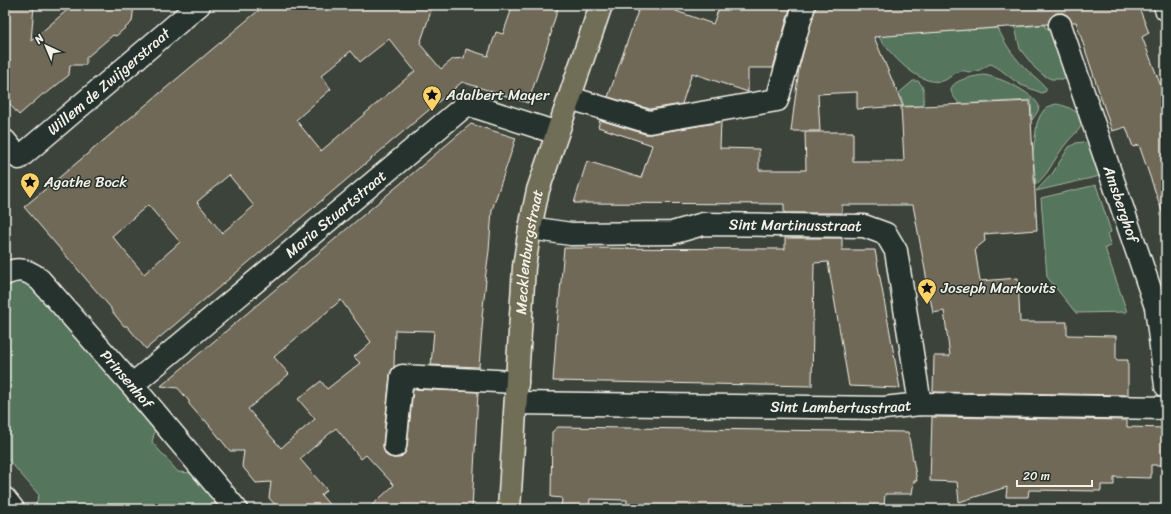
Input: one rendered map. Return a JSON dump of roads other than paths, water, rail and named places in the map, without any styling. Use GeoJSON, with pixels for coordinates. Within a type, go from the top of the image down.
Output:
{"type":"FeatureCollection","features":[{"type":"Feature","properties":{"kind":"main road","name":"Mecklenburgstraat"},"geometry":{"type":"LineString","coordinates":[[510,509],[524,266],[530,228],[538,190],[601,5]]}},
{"type":"Feature","properties":{"kind":"street","name":"Willem de Zwijgerstraat"},"geometry":{"type":"LineString","coordinates":[[5,141],[19,158],[50,130],[199,5]]}},
{"type":"Feature","properties":{"kind":"street"},"geometry":{"type":"LineString","coordinates":[[570,98],[649,122],[777,100],[804,5]]}},
{"type":"Feature","properties":{"kind":"street"},"geometry":{"type":"LineString","coordinates":[[1164,5],[1166,9]]}},
{"type":"Feature","properties":{"kind":"street","name":"Amsberghof"},"geometry":{"type":"LineString","coordinates":[[1060,25],[1156,307],[1166,386]]}},
{"type":"Feature","properties":{"kind":"street","name":"Maria Stuartstraat"},"geometry":{"type":"LineString","coordinates":[[132,385],[467,104],[557,133]]}},
{"type":"Feature","properties":{"kind":"street","name":"Sint Martinusstraat"},"geometry":{"type":"LineString","coordinates":[[530,228],[571,234],[672,233],[703,224],[864,226],[886,234],[896,250],[920,404]]}},
{"type":"Feature","properties":{"kind":"street","name":"Prinsenhof"},"geometry":{"type":"LineString","coordinates":[[5,274],[23,270],[32,273],[40,280],[132,385],[236,509]]}},
{"type":"Feature","properties":{"kind":"street","name":"Sint Lambertusstraat"},"geometry":{"type":"LineString","coordinates":[[394,446],[402,376],[516,392],[884,408],[920,404],[1166,408]]}},
{"type":"Feature","properties":{"kind":"street"},"geometry":{"type":"LineString","coordinates":[[5,499],[13,509]]}},
{"type":"Feature","properties":{"kind":"place","name":"Adalbert Mayer"},"geometry":{"type":"Point","coordinates":[432,112]}},
{"type":"Feature","properties":{"kind":"place","name":"Agathe Bock"},"geometry":{"type":"Point","coordinates":[30,199]}},
{"type":"Feature","properties":{"kind":"place","name":"Joseph Markovits"},"geometry":{"type":"Point","coordinates":[927,305]}}]}
